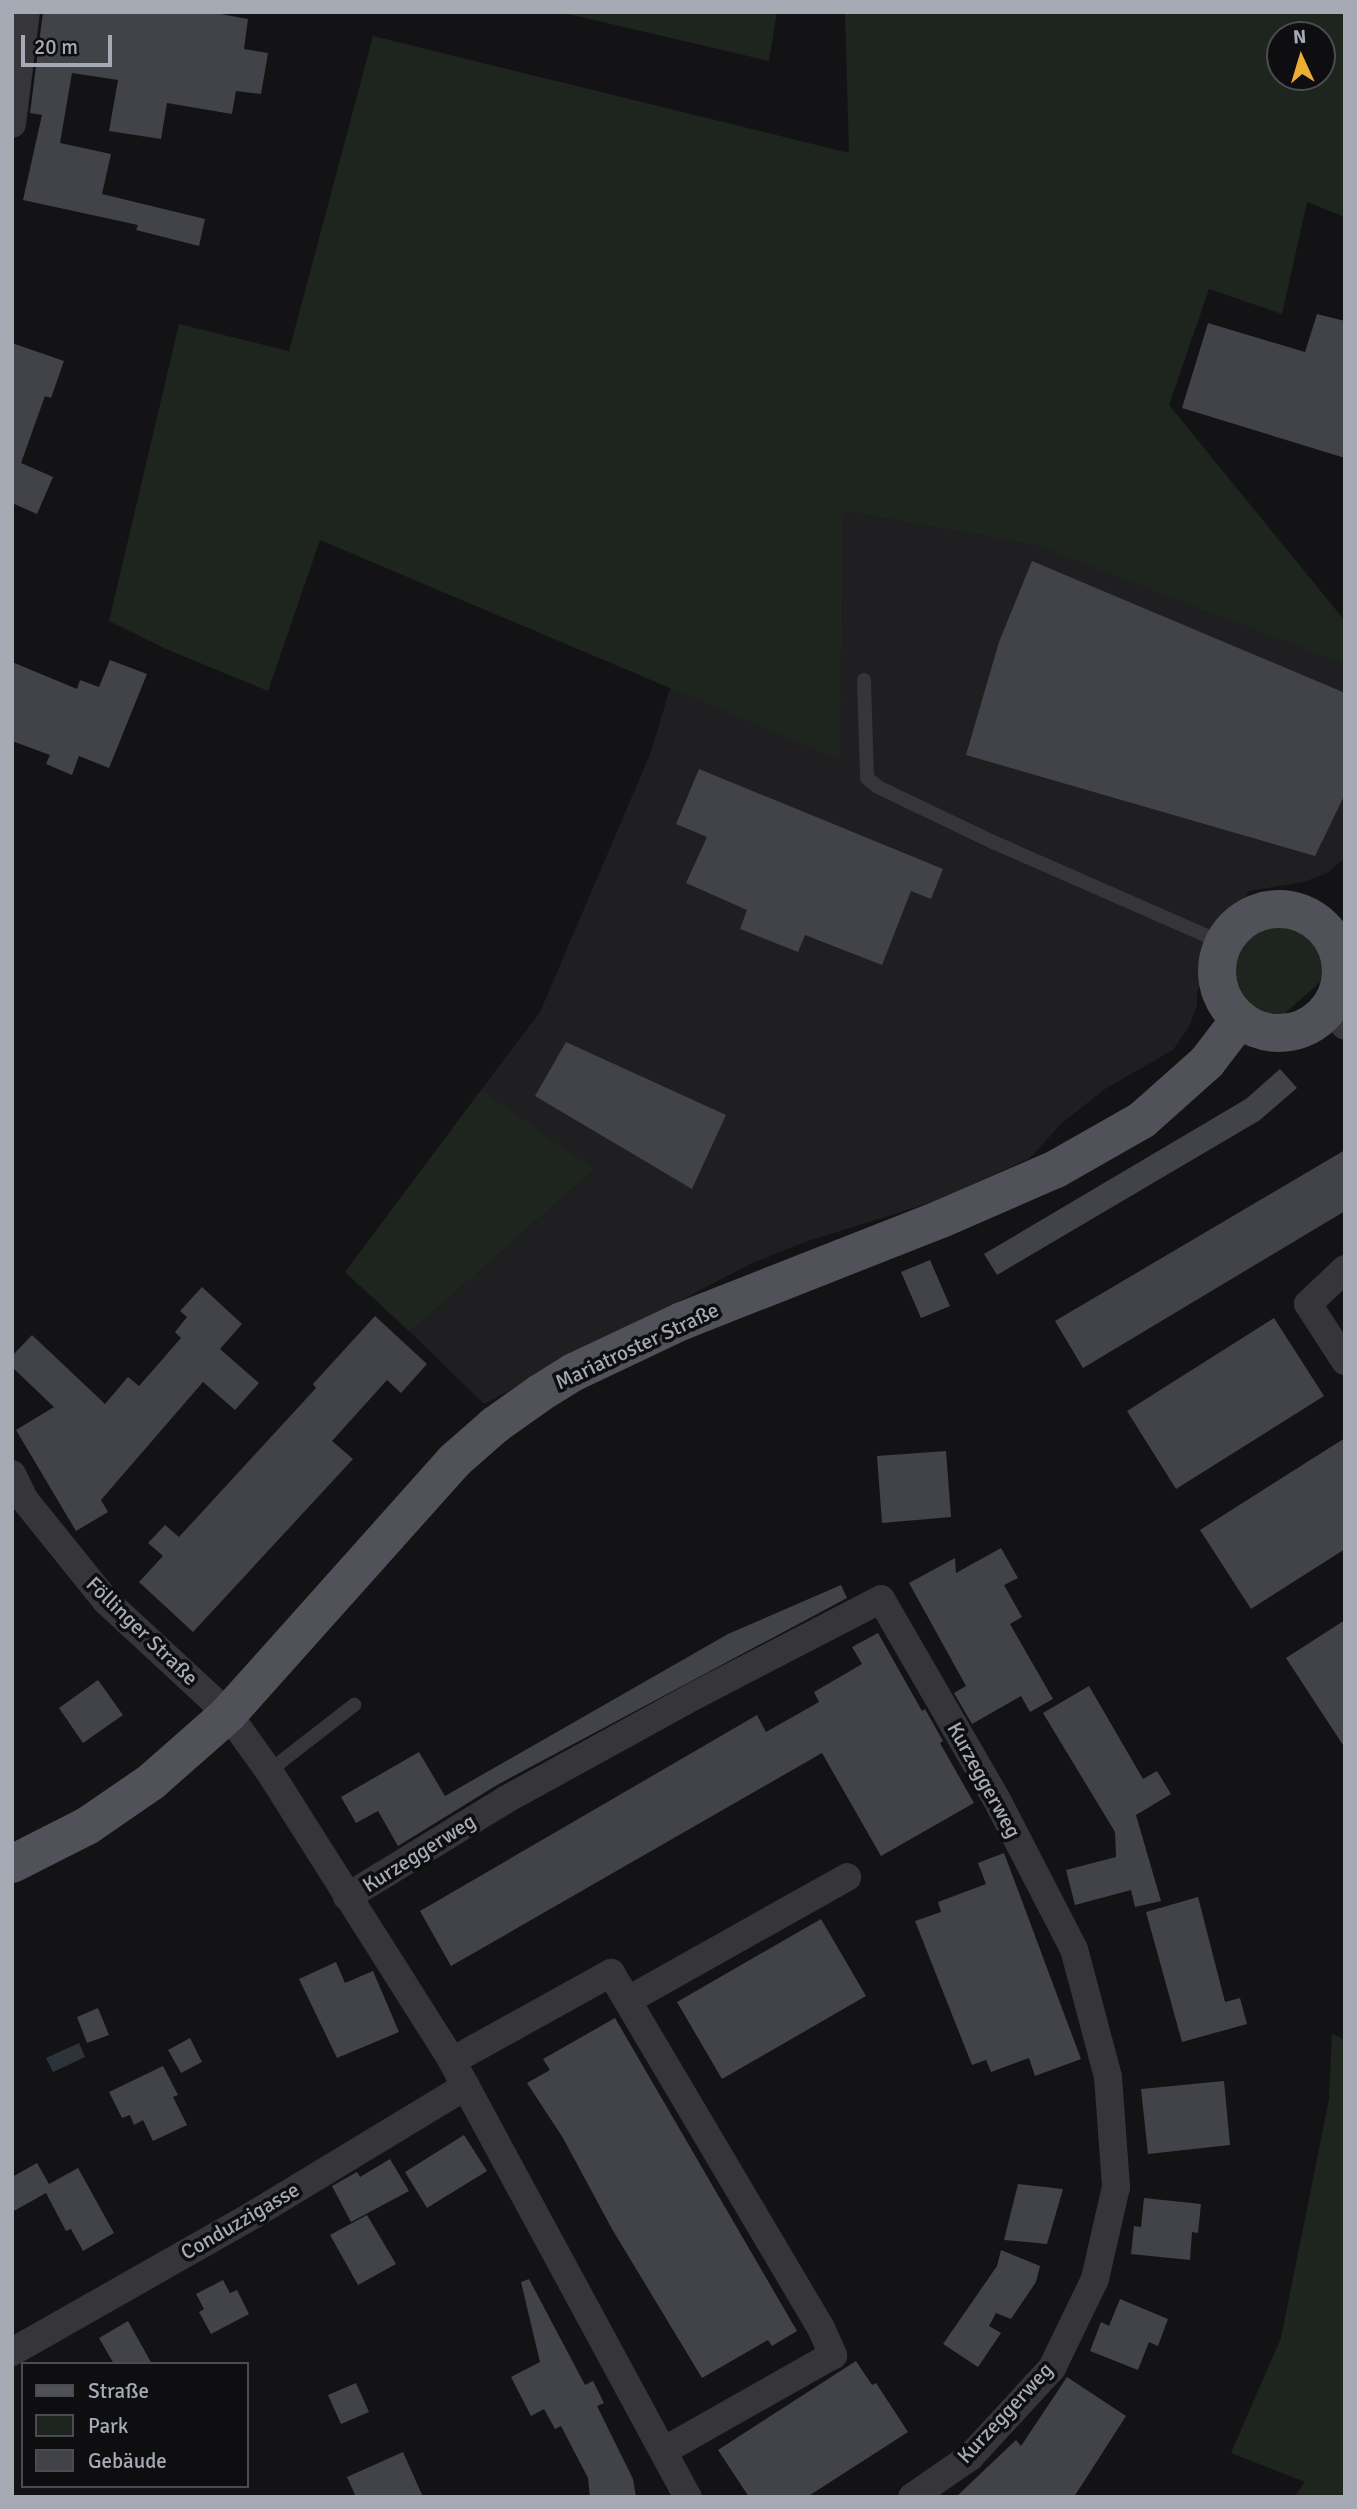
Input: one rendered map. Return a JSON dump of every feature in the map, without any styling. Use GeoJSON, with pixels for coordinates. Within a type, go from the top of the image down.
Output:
{"type":"FeatureCollection","features":[{"type":"Feature","properties":{"kind":"main road"},"geometry":{"type":"LineString","coordinates":[[1281,909],[1334,916],[1341,967],[1336,1018],[1313,1022],[1295,1031],[1276,1033],[1257,1028],[1240,1019],[1226,1003],[1218,984],[1217,963],[1223,943],[1238,924],[1258,912],[1281,909]]}},
{"type":"Feature","properties":{"kind":"main road","name":"Mariatroster Straße"},"geometry":{"type":"LineString","coordinates":[[12,1864],[88,1826],[152,1782],[228,1714],[454,1461],[495,1424],[540,1393],[574,1372],[682,1321],[941,1219],[1056,1169],[1142,1120],[1206,1062],[1240,1019]]}},
{"type":"Feature","properties":{"kind":"street"},"geometry":{"type":"LineString","coordinates":[[12,124],[26,12]]}},
{"type":"Feature","properties":{"kind":"street"},"geometry":{"type":"LineString","coordinates":[[1345,1269],[1308,1304],[1345,1361]]}},
{"type":"Feature","properties":{"kind":"street","name":"Föllinger Straße"},"geometry":{"type":"LineString","coordinates":[[12,1474],[24,1499],[106,1601],[228,1714]]}},
{"type":"Feature","properties":{"kind":"street","name":"Kurzeggerweg"},"geometry":{"type":"LineString","coordinates":[[347,1897],[517,1793],[698,1694],[881,1599],[998,1802],[1074,1949],[1108,2077],[1116,2187],[1095,2279],[1052,2368],[970,2457],[912,2497]]}},
{"type":"Feature","properties":{"kind":"street","name":"Kurzeggerweg"},"geometry":{"type":"LineString","coordinates":[[228,1714],[270,1771],[452,2061],[688,2497]]}},
{"type":"Feature","properties":{"kind":"street"},"geometry":{"type":"LineString","coordinates":[[630,1999],[847,1877]]}},
{"type":"Feature","properties":{"kind":"street"},"geometry":{"type":"LineString","coordinates":[[452,2061],[611,1973],[630,1999],[821,2328],[833,2355],[663,2451]]}},
{"type":"Feature","properties":{"kind":"street","name":"Conduzzigasse"},"geometry":{"type":"LineString","coordinates":[[12,2352],[253,2216],[466,2086]]}},
{"type":"Feature","properties":{"kind":"lane"},"geometry":{"type":"LineString","coordinates":[[864,680],[867,778],[878,787],[993,842],[1223,943]]}},
{"type":"Feature","properties":{"kind":"lane"},"geometry":{"type":"LineString","coordinates":[[270,1771],[354,1705]]}},
{"type":"Feature","properties":{"kind":"shaded area"},"geometry":{"type":"Polygon","coordinates":[[[844,511],[1035,545],[1345,665],[1345,858],[1327,873],[1304,882],[1249,891],[1197,992],[1197,1005],[1189,1027],[1173,1050],[1105,1089],[1062,1123],[1030,1158],[936,1201],[805,1242],[750,1264],[484,1404],[410,1332],[593,1171],[481,1090],[540,1012],[651,752],[670,688],[840,759],[844,511]]]}},
{"type":"Feature","properties":{"kind":"shaded area"},"geometry":{"type":"Polygon","coordinates":[[[79,2043],[85,2057],[53,2072],[46,2058],[79,2043]]]}},
{"type":"Feature","properties":{"kind":"green space"},"geometry":{"type":"Polygon","coordinates":[[[560,12],[777,12],[769,61],[560,12]]]}},
{"type":"Feature","properties":{"kind":"green space"},"geometry":{"type":"Polygon","coordinates":[[[845,12],[1345,12],[1345,217],[1307,202],[1282,314],[1209,289],[1169,405],[1345,621],[1345,665],[1035,545],[844,511],[840,760],[320,540],[268,691],[166,649],[109,621],[179,324],[289,351],[373,36],[849,153],[845,12]]]}},
{"type":"Feature","properties":{"kind":"green space"},"geometry":{"type":"Polygon","coordinates":[[[1275,922],[1304,929],[1315,939],[1326,965],[1326,977],[1282,1016],[1255,1010],[1236,990],[1231,976],[1232,960],[1247,934],[1260,926],[1275,922]]]}},
{"type":"Feature","properties":{"kind":"green space"},"geometry":{"type":"Polygon","coordinates":[[[481,1090],[594,1170],[410,1332],[345,1272],[481,1090]]]}},
{"type":"Feature","properties":{"kind":"green space"},"geometry":{"type":"Polygon","coordinates":[[[1332,2034],[1345,2040],[1345,2497],[1294,2497],[1305,2482],[1231,2453],[1281,2338],[1329,2099],[1332,2034]]]}},
{"type":"Feature","properties":{"kind":"building"},"geometry":{"type":"Polygon","coordinates":[[[43,12],[210,12],[248,19],[244,49],[268,53],[261,94],[236,91],[232,114],[167,103],[161,139],[109,131],[118,80],[72,73],[60,143],[111,154],[102,194],[205,219],[199,246],[136,230],[138,225],[23,200],[42,115],[30,113],[43,12]]]}},
{"type":"Feature","properties":{"kind":"building"},"geometry":{"type":"Polygon","coordinates":[[[1317,314],[1345,321],[1345,458],[1182,408],[1208,323],[1305,352],[1317,314]]]}},
{"type":"Feature","properties":{"kind":"building"},"geometry":{"type":"Polygon","coordinates":[[[12,343],[64,361],[51,398],[45,396],[21,463],[53,477],[37,514],[12,503],[12,343]]]}},
{"type":"Feature","properties":{"kind":"building"},"geometry":{"type":"Polygon","coordinates":[[[1032,561],[1345,693],[1345,794],[1315,856],[966,755],[999,642],[1032,561]]]}},
{"type":"Feature","properties":{"kind":"building"},"geometry":{"type":"Polygon","coordinates":[[[110,660],[147,674],[109,768],[79,756],[72,775],[46,764],[50,755],[12,741],[12,662],[77,689],[80,680],[99,687],[110,660]]]}},
{"type":"Feature","properties":{"kind":"building"},"geometry":{"type":"Polygon","coordinates":[[[699,769],[943,869],[931,899],[911,891],[882,965],[805,935],[798,952],[740,929],[747,910],[686,883],[707,837],[676,824],[699,769]]]}},
{"type":"Feature","properties":{"kind":"building"},"geometry":{"type":"Polygon","coordinates":[[[566,1042],[726,1115],[692,1189],[535,1096],[566,1042]]]}},
{"type":"Feature","properties":{"kind":"building"},"geometry":{"type":"Polygon","coordinates":[[[1280,1069],[1297,1088],[1260,1120],[997,1275],[984,1254],[1246,1099],[1280,1069]]]}},
{"type":"Feature","properties":{"kind":"building"},"geometry":{"type":"Polygon","coordinates":[[[1345,1150],[1345,1211],[1083,1368],[1055,1321],[1345,1150]]]}},
{"type":"Feature","properties":{"kind":"building"},"geometry":{"type":"Polygon","coordinates":[[[930,1260],[950,1306],[921,1318],[901,1272],[930,1260]]]}},
{"type":"Feature","properties":{"kind":"building"},"geometry":{"type":"Polygon","coordinates":[[[202,1287],[242,1324],[220,1349],[259,1383],[235,1410],[203,1382],[101,1500],[108,1512],[76,1531],[16,1430],[54,1407],[12,1367],[12,1356],[32,1335],[105,1404],[128,1377],[139,1386],[181,1338],[175,1332],[187,1317],[180,1311],[202,1287]]]}},
{"type":"Feature","properties":{"kind":"building"},"geometry":{"type":"Polygon","coordinates":[[[375,1316],[427,1364],[401,1393],[387,1380],[332,1441],[353,1459],[193,1632],[139,1582],[163,1556],[148,1543],[165,1525],[179,1537],[316,1388],[313,1384],[375,1316]]]}},
{"type":"Feature","properties":{"kind":"building"},"geometry":{"type":"Polygon","coordinates":[[[1274,1318],[1324,1396],[1176,1489],[1127,1411],[1274,1318]]]}},
{"type":"Feature","properties":{"kind":"building"},"geometry":{"type":"Polygon","coordinates":[[[1345,1438],[1345,1549],[1251,1609],[1200,1530],[1345,1438]]]}},
{"type":"Feature","properties":{"kind":"building"},"geometry":{"type":"Polygon","coordinates":[[[946,1451],[951,1517],[882,1523],[877,1456],[946,1451]]]}},
{"type":"Feature","properties":{"kind":"building"},"geometry":{"type":"Polygon","coordinates":[[[1001,1548],[1018,1578],[1004,1585],[1022,1617],[1010,1624],[1053,1699],[1030,1712],[1021,1696],[972,1724],[954,1693],[966,1686],[909,1583],[955,1558],[956,1573],[1001,1548]]]}},
{"type":"Feature","properties":{"kind":"building"},"geometry":{"type":"Polygon","coordinates":[[[841,1585],[847,1598],[497,1785],[398,1846],[378,1811],[356,1823],[341,1797],[419,1752],[445,1796],[728,1634],[841,1585]]]}},
{"type":"Feature","properties":{"kind":"building"},"geometry":{"type":"Polygon","coordinates":[[[1345,1620],[1345,1748],[1286,1658],[1345,1620]]]}},
{"type":"Feature","properties":{"kind":"building"},"geometry":{"type":"Polygon","coordinates":[[[878,1633],[922,1711],[925,1709],[943,1741],[940,1743],[974,1803],[881,1856],[822,1753],[451,1966],[420,1911],[757,1715],[766,1732],[819,1702],[814,1692],[862,1664],[852,1647],[878,1633]]]}},
{"type":"Feature","properties":{"kind":"building"},"geometry":{"type":"Polygon","coordinates":[[[98,1680],[123,1715],[83,1743],[59,1708],[98,1680]]]}},
{"type":"Feature","properties":{"kind":"building"},"geometry":{"type":"Polygon","coordinates":[[[1089,1686],[1143,1779],[1157,1771],[1171,1794],[1136,1815],[1161,1901],[1135,1907],[1131,1890],[1075,1905],[1066,1870],[1116,1857],[1115,1832],[1043,1713],[1089,1686]]]}},
{"type":"Feature","properties":{"kind":"building"},"geometry":{"type":"Polygon","coordinates":[[[1004,1853],[1081,2059],[1035,2076],[1029,2058],[991,2072],[986,2060],[972,2065],[915,1921],[941,1912],[938,1902],[986,1884],[978,1863],[1004,1853]]]}},
{"type":"Feature","properties":{"kind":"building"},"geometry":{"type":"Polygon","coordinates":[[[1198,1897],[1225,2002],[1240,1998],[1247,2024],[1182,2042],[1146,1912],[1198,1897]]]}},
{"type":"Feature","properties":{"kind":"building"},"geometry":{"type":"Polygon","coordinates":[[[821,1919],[866,1996],[722,2079],[677,2002],[821,1919]]]}},
{"type":"Feature","properties":{"kind":"building"},"geometry":{"type":"Polygon","coordinates":[[[336,1962],[345,1983],[373,1971],[399,2032],[337,2058],[299,1979],[336,1962]]]}},
{"type":"Feature","properties":{"kind":"building"},"geometry":{"type":"Polygon","coordinates":[[[98,2008],[109,2035],[87,2043],[77,2017],[98,2008]]]}},
{"type":"Feature","properties":{"kind":"building"},"geometry":{"type":"Polygon","coordinates":[[[615,2018],[797,2331],[772,2346],[768,2340],[702,2378],[612,2229],[563,2138],[527,2083],[550,2070],[543,2059],[615,2018]]]}},
{"type":"Feature","properties":{"kind":"building"},"geometry":{"type":"Polygon","coordinates":[[[190,2038],[202,2062],[181,2073],[168,2050],[190,2038]]]}},
{"type":"Feature","properties":{"kind":"building"},"geometry":{"type":"Polygon","coordinates":[[[163,2066],[178,2095],[173,2097],[187,2125],[153,2141],[143,2120],[134,2125],[130,2115],[122,2118],[109,2092],[163,2066]]]}},
{"type":"Feature","properties":{"kind":"building"},"geometry":{"type":"Polygon","coordinates":[[[1224,2081],[1230,2145],[1148,2154],[1141,2089],[1224,2081]]]}},
{"type":"Feature","properties":{"kind":"building"},"geometry":{"type":"Polygon","coordinates":[[[464,2135],[487,2171],[427,2208],[405,2172],[464,2135]]]}},
{"type":"Feature","properties":{"kind":"building"},"geometry":{"type":"Polygon","coordinates":[[[390,2159],[409,2191],[351,2222],[332,2186],[357,2172],[360,2177],[390,2159]]]}},
{"type":"Feature","properties":{"kind":"building"},"geometry":{"type":"Polygon","coordinates":[[[37,2163],[49,2184],[78,2168],[114,2233],[83,2251],[71,2229],[66,2231],[46,2193],[12,2212],[12,2177],[37,2163]]]}},
{"type":"Feature","properties":{"kind":"building"},"geometry":{"type":"Polygon","coordinates":[[[1018,2184],[1063,2189],[1047,2244],[1004,2240],[1018,2184]]]}},
{"type":"Feature","properties":{"kind":"building"},"geometry":{"type":"Polygon","coordinates":[[[1144,2198],[1201,2204],[1198,2233],[1192,2232],[1190,2260],[1131,2254],[1134,2226],[1141,2227],[1144,2198]]]}},
{"type":"Feature","properties":{"kind":"building"},"geometry":{"type":"Polygon","coordinates":[[[367,2215],[396,2264],[358,2285],[330,2235],[367,2215]]]}},
{"type":"Feature","properties":{"kind":"building"},"geometry":{"type":"Polygon","coordinates":[[[1001,2250],[1040,2266],[1036,2282],[1011,2319],[996,2313],[989,2326],[1001,2333],[978,2367],[943,2344],[997,2266],[1001,2250]]]}},
{"type":"Feature","properties":{"kind":"building"},"geometry":{"type":"Polygon","coordinates":[[[529,2279],[585,2385],[593,2381],[604,2403],[597,2406],[633,2479],[636,2497],[590,2497],[588,2478],[561,2426],[555,2429],[544,2409],[531,2416],[511,2377],[540,2362],[521,2282],[529,2279]]]}},
{"type":"Feature","properties":{"kind":"building"},"geometry":{"type":"Polygon","coordinates":[[[223,2280],[230,2293],[237,2290],[249,2314],[211,2334],[199,2312],[204,2309],[196,2294],[223,2280]]]}},
{"type":"Feature","properties":{"kind":"building"},"geometry":{"type":"Polygon","coordinates":[[[1120,2299],[1168,2319],[1158,2346],[1149,2342],[1138,2370],[1090,2351],[1101,2322],[1109,2326],[1120,2299]]]}},
{"type":"Feature","properties":{"kind":"building"},"geometry":{"type":"Polygon","coordinates":[[[128,2321],[151,2362],[113,2362],[99,2338],[128,2321]]]}},
{"type":"Feature","properties":{"kind":"building"},"geometry":{"type":"Polygon","coordinates":[[[856,2361],[872,2385],[876,2383],[908,2432],[807,2497],[749,2497],[718,2450],[856,2361]]]}},
{"type":"Feature","properties":{"kind":"building"},"geometry":{"type":"Polygon","coordinates":[[[1067,2377],[1126,2416],[1074,2497],[956,2497],[1016,2440],[1021,2446],[1067,2377]]]}},
{"type":"Feature","properties":{"kind":"building"},"geometry":{"type":"Polygon","coordinates":[[[356,2383],[369,2412],[341,2424],[328,2395],[356,2383]]]}},
{"type":"Feature","properties":{"kind":"building"},"geometry":{"type":"Polygon","coordinates":[[[403,2452],[423,2497],[356,2497],[347,2477],[403,2452]]]}}]}
